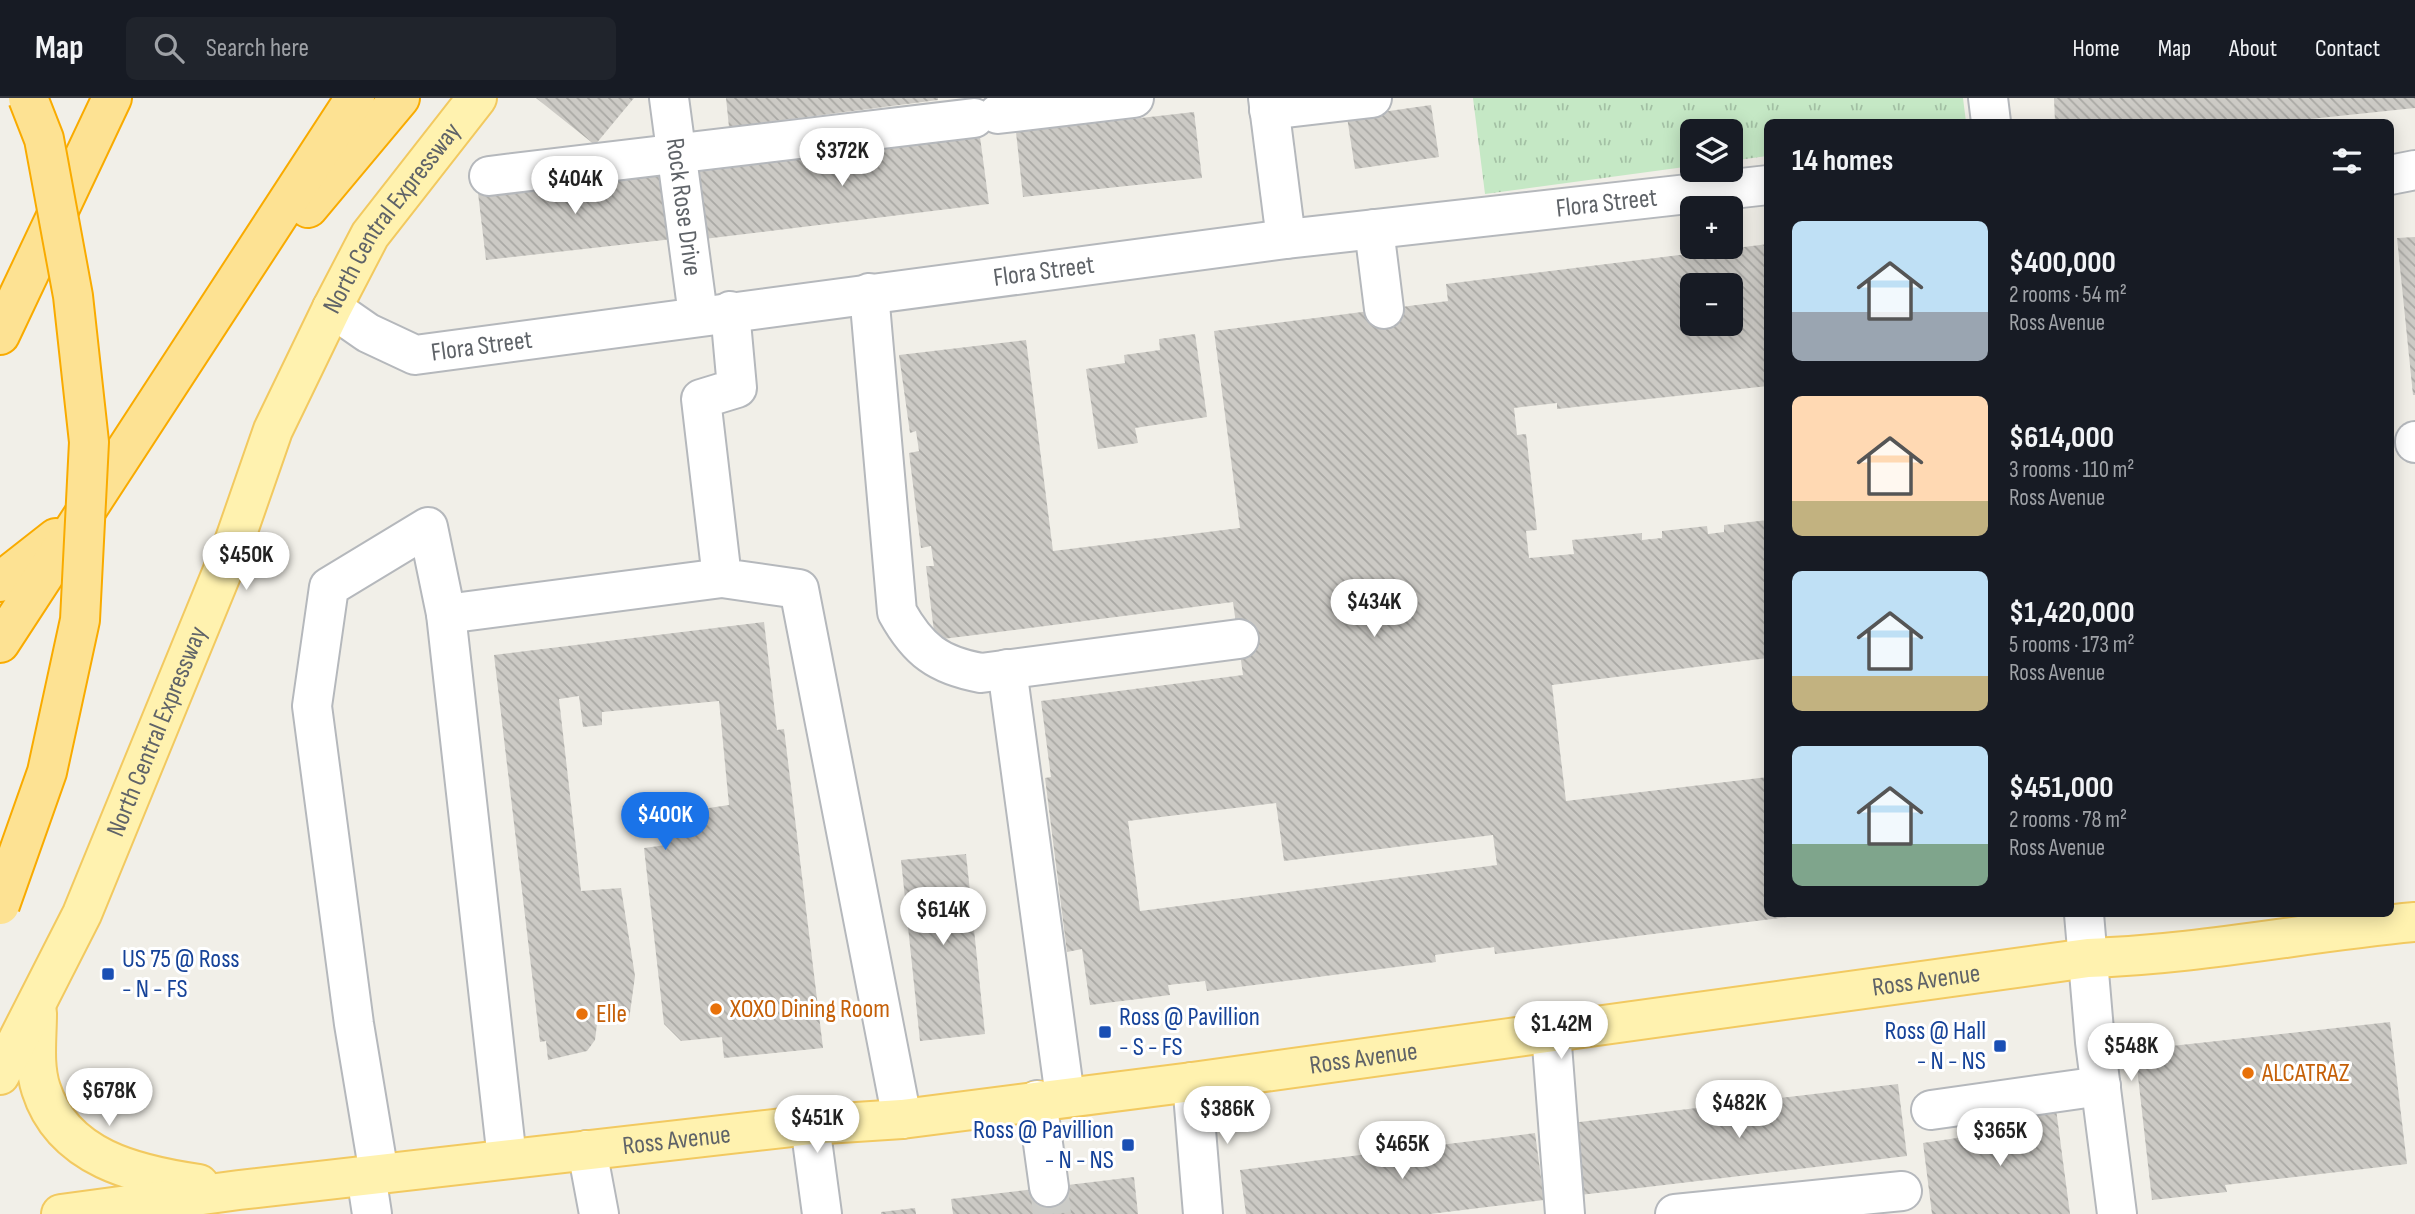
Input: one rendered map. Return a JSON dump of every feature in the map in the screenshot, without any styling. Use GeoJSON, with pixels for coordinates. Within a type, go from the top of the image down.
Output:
{"type":"FeatureCollection","features":[{"type":"Feature","properties":{"kind":"highway"},"geometry":{"type":"LineString","coordinates":[[0,905],[47,772],[80,620],[89,442],[73,296],[44,139],[28,98]]}},
{"type":"Feature","properties":{"kind":"highway"},"geometry":{"type":"LineString","coordinates":[[0,277],[110,98]]}},
{"type":"Feature","properties":{"kind":"highway"},"geometry":{"type":"LineString","coordinates":[[0,335],[110,98]]}},
{"type":"Feature","properties":{"kind":"highway"},"geometry":{"type":"LineString","coordinates":[[0,643],[355,98]]}},
{"type":"Feature","properties":{"kind":"highway"},"geometry":{"type":"LineString","coordinates":[[157,403],[307,209],[400,98]]}},
{"type":"Feature","properties":{"kind":"highway"},"geometry":{"type":"LineString","coordinates":[[0,582],[85,515]]}},
{"type":"Feature","properties":{"kind":"main road","name":"North Central Expressway"},"geometry":{"type":"LineString","coordinates":[[0,1075],[82,914],[232,548],[273,430],[332,308],[370,235],[477,98]]}},
{"type":"Feature","properties":{"kind":"main road","name":"Ross Avenue"},"geometry":{"type":"LineString","coordinates":[[61,1214],[241,1202],[372,1174],[810,1125],[902,1119],[1192,1082],[2088,958],[2130,957],[2415,922]]}},
{"type":"Feature","properties":{"kind":"main road"},"geometry":{"type":"LineString","coordinates":[[37,1004],[36,1066],[41,1090],[60,1124],[85,1149],[125,1170],[241,1202]]}},
{"type":"Feature","properties":{"kind":"street","name":"Rock Rose Drive"},"geometry":{"type":"LineString","coordinates":[[669,98],[677,154],[714,313],[737,388],[701,399],[722,578]]}},
{"type":"Feature","properties":{"kind":"street"},"geometry":{"type":"LineString","coordinates":[[489,176],[1134,98]]}},
{"type":"Feature","properties":{"kind":"street"},"geometry":{"type":"LineString","coordinates":[[1286,239],[1269,104],[1372,98]]}},
{"type":"Feature","properties":{"kind":"street"},"geometry":{"type":"LineString","coordinates":[[1988,98],[1991,119]]}},
{"type":"Feature","properties":{"kind":"street"},"geometry":{"type":"LineString","coordinates":[[2394,174],[2415,170]]}},
{"type":"Feature","properties":{"kind":"street","name":"Flora Street"},"geometry":{"type":"LineString","coordinates":[[332,308],[368,333],[415,355],[714,313],[1286,239],[1764,185]]}},
{"type":"Feature","properties":{"kind":"street"},"geometry":{"type":"LineString","coordinates":[[1374,229],[1384,309]]}},
{"type":"Feature","properties":{"kind":"street"},"geometry":{"type":"LineString","coordinates":[[869,293],[897,612],[910,636],[930,655],[954,668],[981,673],[1239,639]]}},
{"type":"Feature","properties":{"kind":"street"},"geometry":{"type":"LineString","coordinates":[[372,1214],[372,1174],[312,706],[329,587],[428,527],[446,614],[508,1159]]}},
{"type":"Feature","properties":{"kind":"street"},"geometry":{"type":"LineString","coordinates":[[446,614],[722,578],[799,589],[902,1119]]}},
{"type":"Feature","properties":{"kind":"street"},"geometry":{"type":"LineString","coordinates":[[1007,669],[1051,1098],[1049,1188]]}},
{"type":"Feature","properties":{"kind":"street"},"geometry":{"type":"LineString","coordinates":[[2084,917],[2117,1214]]}},
{"type":"Feature","properties":{"kind":"street"},"geometry":{"type":"LineString","coordinates":[[1551,1032],[1565,1214]]}},
{"type":"Feature","properties":{"kind":"street"},"geometry":{"type":"LineString","coordinates":[[1192,1082],[1203,1214]]}},
{"type":"Feature","properties":{"kind":"street"},"geometry":{"type":"LineString","coordinates":[[1931,1110],[2101,1086]]}},
{"type":"Feature","properties":{"kind":"street"},"geometry":{"type":"LineString","coordinates":[[810,1125],[822,1214]]}},
{"type":"Feature","properties":{"kind":"street"},"geometry":{"type":"LineString","coordinates":[[587,1150],[599,1214]]}},
{"type":"Feature","properties":{"kind":"street"},"geometry":{"type":"LineString","coordinates":[[1675,1214],[1902,1191]]}},
{"type":"Feature","properties":{"kind":"green space"},"geometry":{"type":"Polygon","coordinates":[[[1473,98],[1963,98],[1966,119],[1764,119],[1764,156],[1743,159],[1743,119],[1680,119],[1680,168],[1485,194],[1473,98]]]}},
{"type":"Feature","properties":{"kind":"building"},"geometry":{"type":"Polygon","coordinates":[[[536,98],[634,98],[595,145],[536,98]]]}},
{"type":"Feature","properties":{"kind":"building"},"geometry":{"type":"Polygon","coordinates":[[[726,98],[938,98],[938,100],[729,127],[726,98]]]}},
{"type":"Feature","properties":{"kind":"building"},"geometry":{"type":"Polygon","coordinates":[[[2054,98],[2415,98],[2415,108],[2310,119],[2055,119],[2054,98]]]}},
{"type":"Feature","properties":{"kind":"building"},"geometry":{"type":"Polygon","coordinates":[[[1431,105],[1439,157],[1355,169],[1347,117],[1431,105]]]}},
{"type":"Feature","properties":{"kind":"building"},"geometry":{"type":"Polygon","coordinates":[[[1194,112],[1202,178],[1023,197],[1016,132],[1194,112]]]}},
{"type":"Feature","properties":{"kind":"building"},"geometry":{"type":"Polygon","coordinates":[[[980,137],[989,204],[704,239],[696,172],[980,137]]]}},
{"type":"Feature","properties":{"kind":"building"},"geometry":{"type":"Polygon","coordinates":[[[666,173],[673,239],[486,260],[478,193],[666,173]]]}},
{"type":"Feature","properties":{"kind":"building"},"geometry":{"type":"Polygon","coordinates":[[[2415,237],[2415,395],[2413,395],[2397,238],[2415,237]]]}},
{"type":"Feature","properties":{"kind":"building"},"geometry":{"type":"Polygon","coordinates":[[[1764,244],[1764,386],[1557,409],[1557,403],[1514,408],[1517,435],[1526,434],[1537,530],[1526,531],[1529,558],[1574,554],[1572,540],[1642,533],[1642,540],[1662,538],[1662,531],[1707,526],[1708,534],[1724,532],[1724,525],[1764,520],[1764,658],[1552,685],[1566,801],[1764,777],[1764,917],[1788,917],[1495,954],[1494,947],[1435,955],[1436,962],[1207,991],[1205,981],[1168,985],[1170,995],[1090,1005],[1082,949],[1067,952],[1045,778],[1051,777],[1041,701],[1243,675],[1233,602],[935,640],[926,566],[934,566],[931,546],[921,548],[909,453],[919,451],[916,431],[910,433],[899,355],[1026,340],[1053,551],[1240,528],[1214,331],[1448,301],[1446,284],[1680,255],[1680,259],[1743,259],[1743,247],[1764,244]],[[1276,803],[1128,821],[1140,911],[1497,865],[1493,835],[1284,861],[1276,803]]]}},
{"type":"Feature","properties":{"kind":"building"},"geometry":{"type":"Polygon","coordinates":[[[1195,334],[1207,417],[1135,428],[1138,443],[1098,449],[1086,369],[1125,363],[1124,355],[1160,350],[1159,339],[1195,334]]]}},
{"type":"Feature","properties":{"kind":"building"},"geometry":{"type":"Polygon","coordinates":[[[764,622],[777,730],[784,729],[823,1048],[724,1058],[722,1037],[681,1041],[664,1024],[644,848],[666,845],[662,815],[729,805],[719,701],[602,712],[602,725],[583,727],[579,696],[559,699],[581,891],[621,888],[635,976],[629,1020],[597,1024],[595,1040],[587,1051],[548,1060],[546,1041],[540,1042],[494,655],[764,622]]]}},
{"type":"Feature","properties":{"kind":"building"},"geometry":{"type":"Polygon","coordinates":[[[966,854],[985,1034],[920,1041],[901,860],[966,854]]]}},
{"type":"Feature","properties":{"kind":"building"},"geometry":{"type":"Polygon","coordinates":[[[2390,1022],[2407,1164],[2225,1185],[2227,1192],[2152,1200],[2135,1050],[2390,1022]]]}},
{"type":"Feature","properties":{"kind":"building"},"geometry":{"type":"Polygon","coordinates":[[[1898,1084],[1907,1156],[1580,1195],[1571,1123],[1898,1084]]]}},
{"type":"Feature","properties":{"kind":"building"},"geometry":{"type":"Polygon","coordinates":[[[2056,1109],[2070,1214],[1932,1214],[1923,1143],[1970,1136],[1968,1122],[2056,1109]]]}},
{"type":"Feature","properties":{"kind":"building"},"geometry":{"type":"Polygon","coordinates":[[[1535,1133],[1544,1200],[1430,1214],[1246,1214],[1240,1170],[1535,1133]]]}},
{"type":"Feature","properties":{"kind":"building"},"geometry":{"type":"Polygon","coordinates":[[[1134,1177],[1138,1214],[953,1214],[951,1199],[1134,1177]]]}},
{"type":"Feature","properties":{"kind":"building"},"geometry":{"type":"Polygon","coordinates":[[[915,1208],[916,1214],[881,1214],[881,1212],[915,1208]]]}},
{"type":"Feature","properties":{"kind":"tunnel"},"geometry":{"type":"LineString","coordinates":[[1049,1187],[1052,1214]]}},
{"type":"Feature","properties":{"kind":"place","name":"US 75 @ Ross - N - FS"},"geometry":{"type":"Point","coordinates":[108,974]}},
{"type":"Feature","properties":{"kind":"place","name":"XOXO Dining Room"},"geometry":{"type":"Point","coordinates":[716,1009]}},
{"type":"Feature","properties":{"kind":"place","name":"Elle"},"geometry":{"type":"Point","coordinates":[582,1014]}},
{"type":"Feature","properties":{"kind":"place","name":"Ross @ Pavillion - S - FS"},"geometry":{"type":"Point","coordinates":[1105,1032]}},
{"type":"Feature","properties":{"kind":"place","name":"Ross @ Hall - N - NS"},"geometry":{"type":"Point","coordinates":[2000,1046]}},
{"type":"Feature","properties":{"kind":"place","name":"ALCATRAZ"},"geometry":{"type":"Point","coordinates":[2248,1073]}},
{"type":"Feature","properties":{"kind":"place","name":"Ross @ Pavillion - N - NS"},"geometry":{"type":"Point","coordinates":[1128,1145]}}]}
